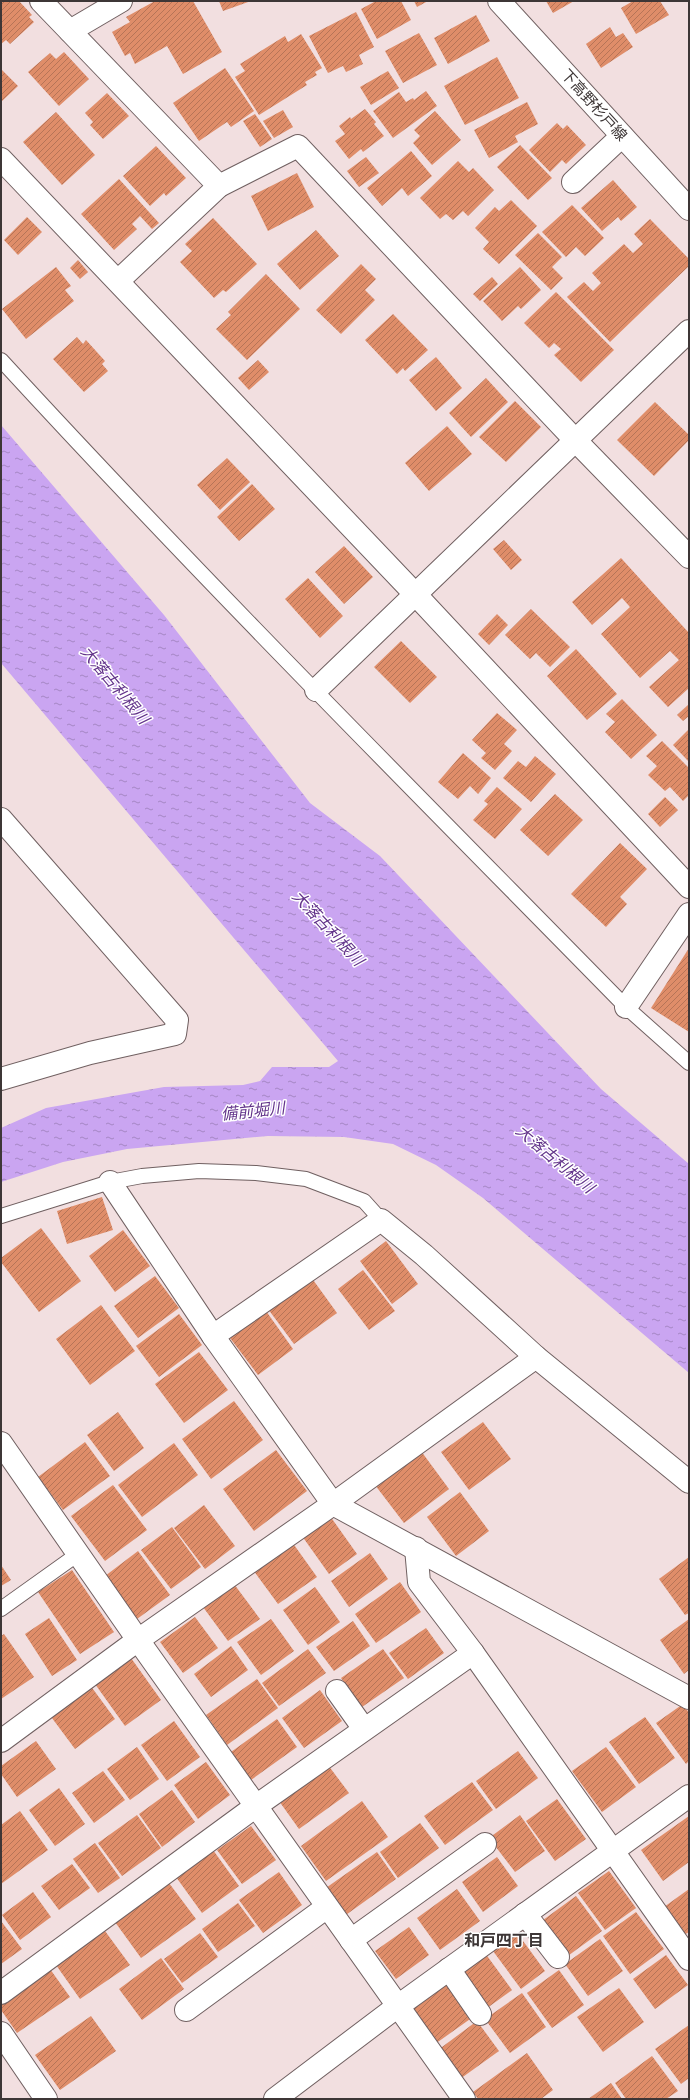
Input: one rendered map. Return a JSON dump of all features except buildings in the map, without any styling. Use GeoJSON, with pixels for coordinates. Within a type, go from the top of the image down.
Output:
{"type":"FeatureCollection","features":[{"type":"Feature","properties":{"kind":"street"},"geometry":{"type":"LineString","coordinates":[[41,1],[219,186]]}},
{"type":"Feature","properties":{"kind":"street"},"geometry":{"type":"LineString","coordinates":[[70,31],[121,1]]}},
{"type":"Feature","properties":{"kind":"street","name":"下高野杉戸線"},"geometry":{"type":"LineString","coordinates":[[499,1],[689,209]]}},
{"type":"Feature","properties":{"kind":"street"},"geometry":{"type":"LineString","coordinates":[[573,182],[622,136]]}},
{"type":"Feature","properties":{"kind":"street"},"geometry":{"type":"LineString","coordinates":[[118,281],[219,186],[298,146],[576,441],[689,557]]}},
{"type":"Feature","properties":{"kind":"street"},"geometry":{"type":"LineString","coordinates":[[1,159],[416,595],[689,887]]}},
{"type":"Feature","properties":{"kind":"street"},"geometry":{"type":"LineString","coordinates":[[316,690],[689,331]]}},
{"type":"Feature","properties":{"kind":"street"},"geometry":{"type":"LineString","coordinates":[[1,819],[177,1020],[175,1034],[4,1073]]}},
{"type":"Feature","properties":{"kind":"street"},"geometry":{"type":"LineString","coordinates":[[626,1007],[689,914]]}},
{"type":"Feature","properties":{"kind":"street"},"geometry":{"type":"LineString","coordinates":[[110,1182],[213,1336],[333,1504],[689,1698]]}},
{"type":"Feature","properties":{"kind":"street"},"geometry":{"type":"LineString","coordinates":[[213,1336],[381,1220],[424,1255],[536,1357],[689,1482]]}},
{"type":"Feature","properties":{"kind":"street"},"geometry":{"type":"LineString","coordinates":[[1,1741],[138,1640],[333,1504],[536,1357]]}},
{"type":"Feature","properties":{"kind":"street"},"geometry":{"type":"LineString","coordinates":[[3,1450],[464,2099]]}},
{"type":"Feature","properties":{"kind":"street"},"geometry":{"type":"LineString","coordinates":[[416,1548],[419,1582],[473,1653],[689,1959]]}},
{"type":"Feature","properties":{"kind":"street"},"geometry":{"type":"LineString","coordinates":[[1,1993],[256,1806],[473,1653]]}},
{"type":"Feature","properties":{"kind":"street"},"geometry":{"type":"LineString","coordinates":[[337,1691],[364,1729]]}},
{"type":"Feature","properties":{"kind":"street"},"geometry":{"type":"LineString","coordinates":[[274,2099],[398,2006],[689,1796]]}},
{"type":"Feature","properties":{"kind":"street"},"geometry":{"type":"LineString","coordinates":[[350,1940],[485,1844]]}},
{"type":"Feature","properties":{"kind":"street"},"geometry":{"type":"LineString","coordinates":[[186,2010],[327,1907]]}},
{"type":"Feature","properties":{"kind":"street"},"geometry":{"type":"LineString","coordinates":[[525,1914],[558,1957]]}},
{"type":"Feature","properties":{"kind":"street"},"geometry":{"type":"LineString","coordinates":[[449,1969],[480,2014]]}},
{"type":"Feature","properties":{"kind":"street"},"geometry":{"type":"LineString","coordinates":[[1,2033],[46,2099]]}},
{"type":"Feature","properties":{"kind":"lane"},"geometry":{"type":"LineString","coordinates":[[1,360],[73,438],[316,690],[626,1007],[689,1063]]}},
{"type":"Feature","properties":{"kind":"lane"},"geometry":{"type":"LineString","coordinates":[[1,1216],[110,1182],[142,1176],[199,1171],[256,1173],[306,1178],[364,1201],[381,1220]]}},
{"type":"Feature","properties":{"kind":"lane"},"geometry":{"type":"LineString","coordinates":[[1,1609],[78,1554]]}},
{"type":"Feature","properties":{"kind":"water"},"geometry":{"type":"Polygon","coordinates":[[[1,425],[164,615],[310,803],[380,856],[601,1089],[689,1164],[689,1373],[483,1198],[436,1165],[393,1144],[344,1137],[268,1136],[127,1149],[63,1162],[1,1182],[1,1128],[46,1108],[164,1087],[243,1085],[260,1081],[272,1067],[329,1067],[338,1061],[1,663],[1,425]]]}},
{"type":"Feature","properties":{"kind":"district","name":"和戸四丁目"},"geometry":{"type":"Point","coordinates":[504,1940]}},
{"type":"Feature","properties":{"kind":"water label","name":"大落古利根川"},"geometry":{"type":"Point","coordinates":[115,685]}},
{"type":"Feature","properties":{"kind":"water label","name":"大落古利根川"},"geometry":{"type":"Point","coordinates":[328,928]}},
{"type":"Feature","properties":{"kind":"water label","name":"備前堀川"},"geometry":{"type":"Point","coordinates":[253,1111]}},
{"type":"Feature","properties":{"kind":"water label","name":"大落古利根川"},"geometry":{"type":"Point","coordinates":[555,1159]}}]}
